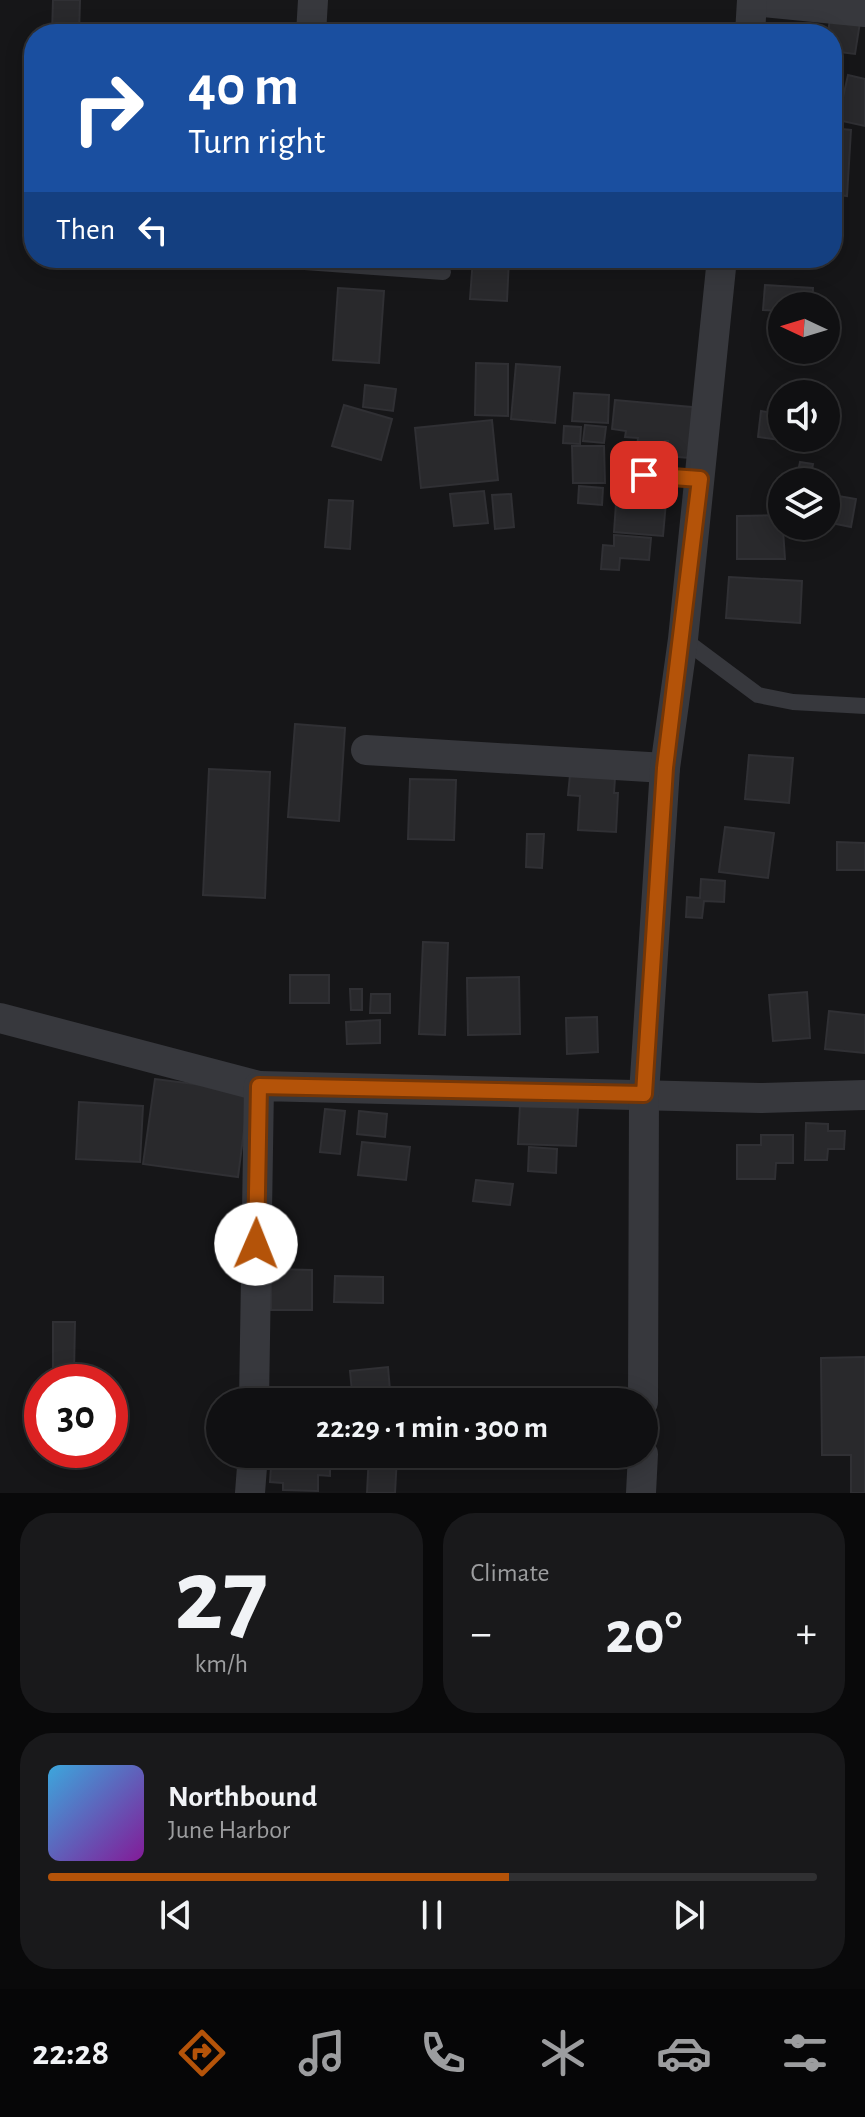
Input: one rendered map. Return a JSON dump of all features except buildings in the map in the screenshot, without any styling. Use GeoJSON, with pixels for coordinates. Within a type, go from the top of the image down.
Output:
{"type":"FeatureCollection","features":[{"type":"Feature","properties":{"kind":"street"},"geometry":{"type":"LineString","coordinates":[[312,24],[313,0]]}},
{"type":"Feature","properties":{"kind":"street"},"geometry":{"type":"LineString","coordinates":[[751,24],[752,1],[865,12]]}},
{"type":"Feature","properties":{"kind":"street"},"geometry":{"type":"LineString","coordinates":[[643,1388],[644,1094],[665,768],[683,639],[721,268]]}},
{"type":"Feature","properties":{"kind":"street"},"geometry":{"type":"LineString","coordinates":[[366,750],[665,768]]}},
{"type":"Feature","properties":{"kind":"street"},"geometry":{"type":"LineString","coordinates":[[0,1018],[259,1086],[760,1098],[865,1095]]}},
{"type":"Feature","properties":{"kind":"street"},"geometry":{"type":"LineString","coordinates":[[254,1388],[259,1086]]}},
{"type":"Feature","properties":{"kind":"street"},"geometry":{"type":"LineString","coordinates":[[250,1493],[252,1468]]}},
{"type":"Feature","properties":{"kind":"street"},"geometry":{"type":"LineString","coordinates":[[641,1493],[642,1468]]}},
{"type":"Feature","properties":{"kind":"lane"},"geometry":{"type":"LineString","coordinates":[[388,268],[443,272]]}},
{"type":"Feature","properties":{"kind":"lane"},"geometry":{"type":"LineString","coordinates":[[644,475],[700,479]]}},
{"type":"Feature","properties":{"kind":"lane"},"geometry":{"type":"LineString","coordinates":[[683,639],[758,695],[793,702],[865,706]]}},
{"type":"Feature","properties":{"kind":"route"},"geometry":{"type":"LineString","coordinates":[[256,1244],[259,1086],[644,1094],[665,768],[700,479],[644,475]]}}]}
